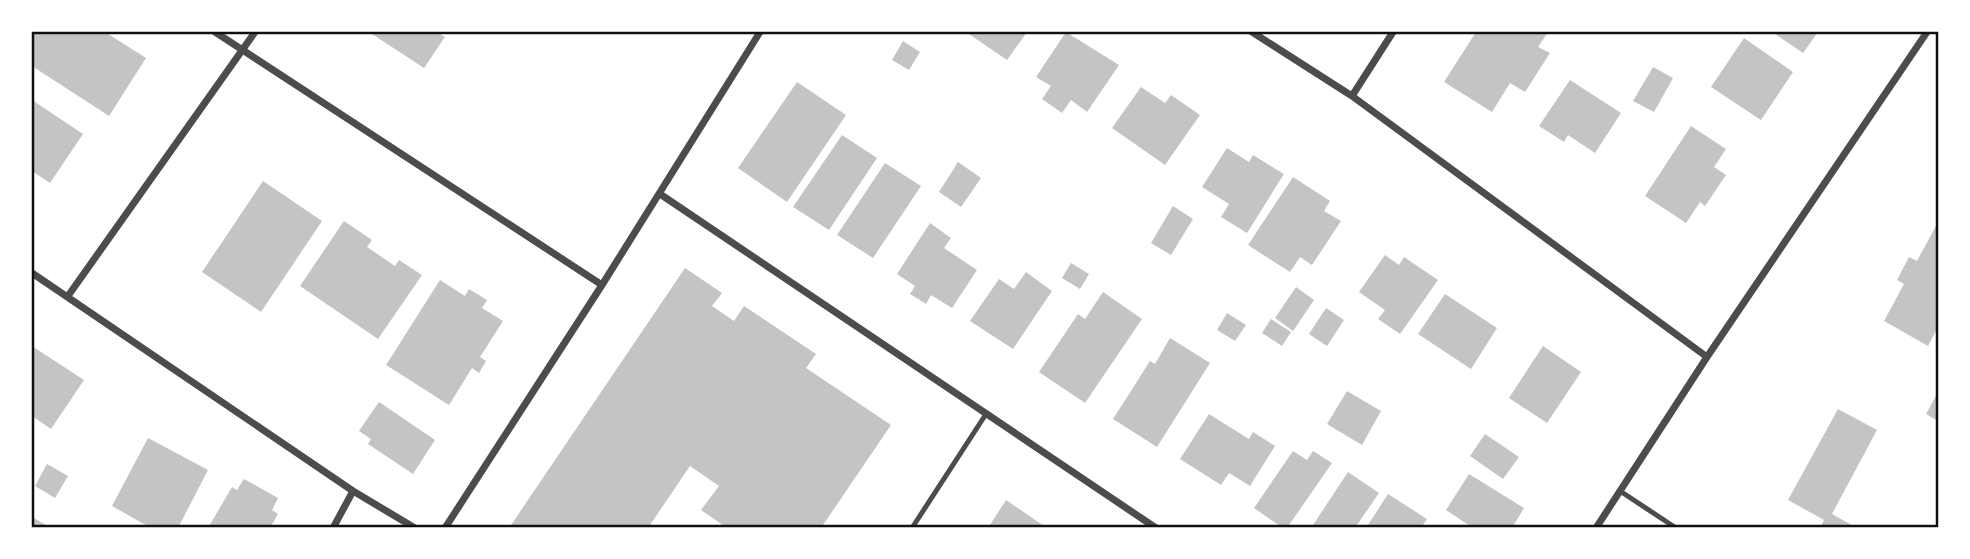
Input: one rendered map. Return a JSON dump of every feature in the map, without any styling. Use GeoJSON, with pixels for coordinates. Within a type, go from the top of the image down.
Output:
{"type":"FeatureCollection","features":[{"type":"Feature","properties":{"kind":"street"},"geometry":{"type":"LineString","coordinates":[[215,32],[602,285]]}},
{"type":"Feature","properties":{"kind":"street"},"geometry":{"type":"LineString","coordinates":[[68,296],[255,32]]}},
{"type":"Feature","properties":{"kind":"street"},"geometry":{"type":"LineString","coordinates":[[445,527],[660,194],[760,32]]}},
{"type":"Feature","properties":{"kind":"street"},"geometry":{"type":"LineString","coordinates":[[1252,32],[1352,96],[1707,357]]}},
{"type":"Feature","properties":{"kind":"street"},"geometry":{"type":"LineString","coordinates":[[1352,96],[1393,32]]}},
{"type":"Feature","properties":{"kind":"street"},"geometry":{"type":"LineString","coordinates":[[1596,527],[1707,357],[1927,32]]}},
{"type":"Feature","properties":{"kind":"street"},"geometry":{"type":"LineString","coordinates":[[660,194],[1156,527]]}},
{"type":"Feature","properties":{"kind":"street"},"geometry":{"type":"LineString","coordinates":[[32,273],[353,491],[415,527]]}},
{"type":"Feature","properties":{"kind":"street"},"geometry":{"type":"LineString","coordinates":[[332,527],[353,491]]}},
{"type":"Feature","properties":{"kind":"lane"},"geometry":{"type":"LineString","coordinates":[[912,527],[986,414]]}},
{"type":"Feature","properties":{"kind":"lane"},"geometry":{"type":"LineString","coordinates":[[1620,491],[1676,527]]}},
{"type":"Feature","properties":{"kind":"building"},"geometry":{"type":"Polygon","coordinates":[[[32,32],[105,32],[146,58],[109,116],[32,66],[32,32]]]}},
{"type":"Feature","properties":{"kind":"building"},"geometry":{"type":"Polygon","coordinates":[[[369,32],[437,32],[445,37],[424,68],[369,32]]]}},
{"type":"Feature","properties":{"kind":"building"},"geometry":{"type":"Polygon","coordinates":[[[966,32],[1027,32],[1007,60],[966,32]]]}},
{"type":"Feature","properties":{"kind":"building"},"geometry":{"type":"Polygon","coordinates":[[[1066,32],[1119,65],[1087,112],[1071,100],[1062,113],[1042,99],[1051,86],[1036,77],[1066,32]]]}},
{"type":"Feature","properties":{"kind":"building"},"geometry":{"type":"Polygon","coordinates":[[[1476,32],[1548,32],[1538,47],[1550,53],[1525,92],[1510,83],[1492,112],[1444,82],[1476,32]]]}},
{"type":"Feature","properties":{"kind":"building"},"geometry":{"type":"Polygon","coordinates":[[[1772,32],[1818,32],[1803,53],[1772,32]]]}},
{"type":"Feature","properties":{"kind":"building"},"geometry":{"type":"Polygon","coordinates":[[[1744,38],[1793,72],[1761,120],[1711,87],[1744,38]]]}},
{"type":"Feature","properties":{"kind":"building"},"geometry":{"type":"Polygon","coordinates":[[[903,41],[920,52],[909,70],[892,60],[903,41]]]}},
{"type":"Feature","properties":{"kind":"building"},"geometry":{"type":"Polygon","coordinates":[[[1653,67],[1673,78],[1654,112],[1633,101],[1653,67]]]}},
{"type":"Feature","properties":{"kind":"building"},"geometry":{"type":"Polygon","coordinates":[[[1570,80],[1621,113],[1595,153],[1568,135],[1564,142],[1539,126],[1570,80]]]}},
{"type":"Feature","properties":{"kind":"building"},"geometry":{"type":"Polygon","coordinates":[[[797,82],[846,115],[787,202],[738,168],[797,82]]]}},
{"type":"Feature","properties":{"kind":"building"},"geometry":{"type":"Polygon","coordinates":[[[1141,87],[1165,103],[1171,95],[1200,115],[1165,165],[1112,128],[1141,87]]]}},
{"type":"Feature","properties":{"kind":"building"},"geometry":{"type":"Polygon","coordinates":[[[32,100],[83,134],[50,183],[32,171],[32,100]]]}},
{"type":"Feature","properties":{"kind":"building"},"geometry":{"type":"Polygon","coordinates":[[[1691,126],[1726,149],[1714,167],[1726,175],[1705,206],[1700,202],[1686,223],[1645,196],[1691,126]]]}},
{"type":"Feature","properties":{"kind":"building"},"geometry":{"type":"Polygon","coordinates":[[[842,135],[877,158],[829,230],[793,207],[842,135]]]}},
{"type":"Feature","properties":{"kind":"building"},"geometry":{"type":"Polygon","coordinates":[[[1227,148],[1249,162],[1253,155],[1284,174],[1247,233],[1221,217],[1229,204],[1202,187],[1227,148]]]}},
{"type":"Feature","properties":{"kind":"building"},"geometry":{"type":"Polygon","coordinates":[[[958,162],[981,178],[961,207],[939,192],[958,162]]]}},
{"type":"Feature","properties":{"kind":"building"},"geometry":{"type":"Polygon","coordinates":[[[885,163],[921,186],[873,258],[837,235],[885,163]]]}},
{"type":"Feature","properties":{"kind":"building"},"geometry":{"type":"Polygon","coordinates":[[[1293,177],[1330,201],[1324,211],[1341,221],[1312,265],[1300,257],[1290,272],[1248,245],[1293,177]]]}},
{"type":"Feature","properties":{"kind":"building"},"geometry":{"type":"Polygon","coordinates":[[[263,181],[322,221],[261,312],[202,272],[263,181]]]}},
{"type":"Feature","properties":{"kind":"building"},"geometry":{"type":"Polygon","coordinates":[[[1173,206],[1193,219],[1171,255],[1151,243],[1173,206]]]}},
{"type":"Feature","properties":{"kind":"building"},"geometry":{"type":"Polygon","coordinates":[[[344,221],[372,240],[367,247],[395,266],[399,260],[422,275],[378,339],[300,286],[344,221]]]}},
{"type":"Feature","properties":{"kind":"building"},"geometry":{"type":"Polygon","coordinates":[[[1938,222],[1938,327],[1928,346],[1884,321],[1904,284],[1897,280],[1909,257],[1917,261],[1938,222]]]}},
{"type":"Feature","properties":{"kind":"building"},"geometry":{"type":"Polygon","coordinates":[[[930,223],[951,238],[944,248],[977,270],[952,308],[931,295],[926,304],[910,294],[915,286],[897,274],[930,223]]]}},
{"type":"Feature","properties":{"kind":"building"},"geometry":{"type":"Polygon","coordinates":[[[1385,255],[1399,265],[1404,257],[1438,280],[1400,334],[1378,319],[1385,310],[1359,292],[1385,255]]]}},
{"type":"Feature","properties":{"kind":"building"},"geometry":{"type":"Polygon","coordinates":[[[1071,263],[1089,274],[1080,289],[1062,278],[1071,263]]]}},
{"type":"Feature","properties":{"kind":"building"},"geometry":{"type":"Polygon","coordinates":[[[685,268],[722,293],[712,306],[734,321],[744,306],[816,354],[806,368],[891,425],[821,528],[727,528],[701,510],[719,486],[690,466],[648,528],[509,528],[685,268]]]}},
{"type":"Feature","properties":{"kind":"building"},"geometry":{"type":"Polygon","coordinates":[[[1026,272],[1052,291],[1013,349],[970,321],[999,279],[1014,289],[1026,272]]]}},
{"type":"Feature","properties":{"kind":"building"},"geometry":{"type":"Polygon","coordinates":[[[440,280],[465,296],[469,289],[487,300],[482,308],[503,321],[480,357],[486,361],[479,373],[472,368],[449,405],[386,365],[440,280]]]}},
{"type":"Feature","properties":{"kind":"building"},"geometry":{"type":"Polygon","coordinates":[[[1296,287],[1314,300],[1293,331],[1275,318],[1296,287]]]}},
{"type":"Feature","properties":{"kind":"building"},"geometry":{"type":"Polygon","coordinates":[[[1103,292],[1142,319],[1085,403],[1039,372],[1078,314],[1085,319],[1103,292]]]}},
{"type":"Feature","properties":{"kind":"building"},"geometry":{"type":"Polygon","coordinates":[[[1445,294],[1497,328],[1471,369],[1418,334],[1445,294]]]}},
{"type":"Feature","properties":{"kind":"building"},"geometry":{"type":"Polygon","coordinates":[[[1326,308],[1344,320],[1327,346],[1309,334],[1326,308]]]}},
{"type":"Feature","properties":{"kind":"building"},"geometry":{"type":"Polygon","coordinates":[[[1227,313],[1246,325],[1235,341],[1217,330],[1227,313]]]}},
{"type":"Feature","properties":{"kind":"building"},"geometry":{"type":"Polygon","coordinates":[[[1271,319],[1291,332],[1282,346],[1262,333],[1271,319]]]}},
{"type":"Feature","properties":{"kind":"building"},"geometry":{"type":"Polygon","coordinates":[[[1170,338],[1210,363],[1157,447],[1113,419],[1150,361],[1155,364],[1170,338]]]}},
{"type":"Feature","properties":{"kind":"building"},"geometry":{"type":"Polygon","coordinates":[[[32,346],[84,380],[51,429],[32,416],[32,346]]]}},
{"type":"Feature","properties":{"kind":"building"},"geometry":{"type":"Polygon","coordinates":[[[1543,346],[1581,372],[1547,423],[1509,398],[1543,346]]]}},
{"type":"Feature","properties":{"kind":"building"},"geometry":{"type":"Polygon","coordinates":[[[1347,391],[1381,411],[1362,445],[1327,424],[1347,391]]]}},
{"type":"Feature","properties":{"kind":"building"},"geometry":{"type":"Polygon","coordinates":[[[1938,392],[1938,421],[1926,414],[1938,392]]]}},
{"type":"Feature","properties":{"kind":"building"},"geometry":{"type":"Polygon","coordinates":[[[379,402],[435,440],[413,474],[368,444],[371,439],[359,431],[379,402]]]}},
{"type":"Feature","properties":{"kind":"building"},"geometry":{"type":"Polygon","coordinates":[[[1838,409],[1877,430],[1832,514],[1857,528],[1820,528],[1824,520],[1788,500],[1838,409]]]}},
{"type":"Feature","properties":{"kind":"building"},"geometry":{"type":"Polygon","coordinates":[[[1209,414],[1249,439],[1253,432],[1275,446],[1250,486],[1229,473],[1221,485],[1180,459],[1209,414]]]}},
{"type":"Feature","properties":{"kind":"building"},"geometry":{"type":"Polygon","coordinates":[[[1485,434],[1519,457],[1503,479],[1470,456],[1485,434]]]}},
{"type":"Feature","properties":{"kind":"building"},"geometry":{"type":"Polygon","coordinates":[[[148,438],[208,470],[178,528],[151,528],[112,506],[148,438]]]}},
{"type":"Feature","properties":{"kind":"building"},"geometry":{"type":"Polygon","coordinates":[[[1293,451],[1307,460],[1313,451],[1332,463],[1287,528],[1283,528],[1254,508],[1293,451]]]}},
{"type":"Feature","properties":{"kind":"building"},"geometry":{"type":"Polygon","coordinates":[[[47,464],[68,476],[55,498],[35,486],[47,464]]]}},
{"type":"Feature","properties":{"kind":"building"},"geometry":{"type":"Polygon","coordinates":[[[1348,472],[1379,493],[1355,528],[1311,528],[1348,472]]]}},
{"type":"Feature","properties":{"kind":"building"},"geometry":{"type":"Polygon","coordinates":[[[1469,474],[1524,508],[1512,528],[1473,528],[1446,510],[1469,474]]]}},
{"type":"Feature","properties":{"kind":"building"},"geometry":{"type":"Polygon","coordinates":[[[244,479],[278,498],[272,510],[278,514],[270,528],[208,528],[232,487],[237,490],[244,479]]]}},
{"type":"Feature","properties":{"kind":"building"},"geometry":{"type":"Polygon","coordinates":[[[1388,494],[1427,519],[1421,528],[1366,528],[1388,494]]]}},
{"type":"Feature","properties":{"kind":"building"},"geometry":{"type":"Polygon","coordinates":[[[1006,500],[1047,528],[988,528],[1006,500]]]}},
{"type":"Feature","properties":{"kind":"building"},"geometry":{"type":"Polygon","coordinates":[[[32,517],[51,528],[32,528],[32,517]]]}}]}
